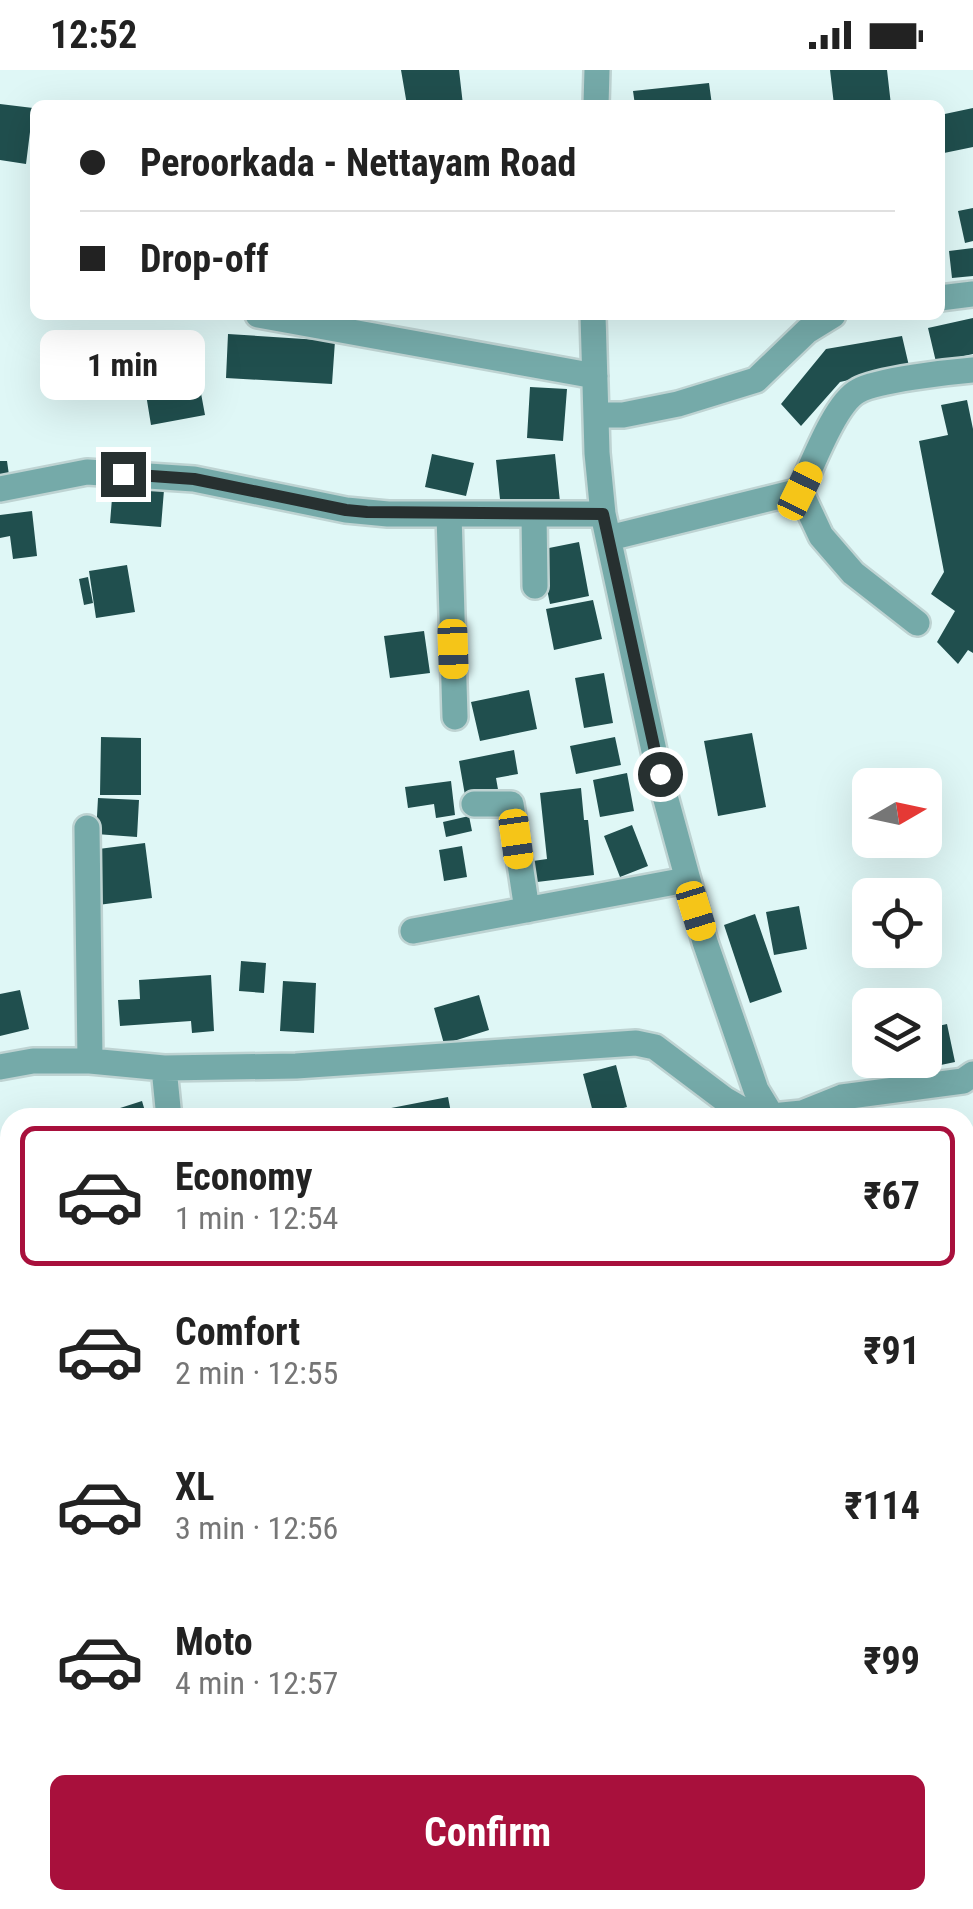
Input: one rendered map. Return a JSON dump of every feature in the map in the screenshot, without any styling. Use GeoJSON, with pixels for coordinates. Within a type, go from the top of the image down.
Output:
{"type":"FeatureCollection","features":[{"type":"Feature","properties":{"kind":"street"},"geometry":{"type":"LineString","coordinates":[[596,100],[597,70]]}},
{"type":"Feature","properties":{"kind":"street"},"geometry":{"type":"LineString","coordinates":[[945,297],[973,294]]}},
{"type":"Feature","properties":{"kind":"street"},"geometry":{"type":"LineString","coordinates":[[286,320],[594,376]]}},
{"type":"Feature","properties":{"kind":"street"},"geometry":{"type":"LineString","coordinates":[[592,320],[606,526],[660,774],[705,942],[764,1108]]}},
{"type":"Feature","properties":{"kind":"street"},"geometry":{"type":"LineString","coordinates":[[596,414],[622,415],[659,408],[756,380],[807,332],[826,320]]}},
{"type":"Feature","properties":{"kind":"street"},"geometry":{"type":"LineString","coordinates":[[800,491],[839,410],[856,391],[973,370]]}},
{"type":"Feature","properties":{"kind":"street"},"geometry":{"type":"LineString","coordinates":[[0,490],[87,472],[194,479],[346,510],[388,514],[534,514],[606,526],[800,491]]}},
{"type":"Feature","properties":{"kind":"street"},"geometry":{"type":"LineString","coordinates":[[800,491],[821,536],[853,573],[918,622]]}},
{"type":"Feature","properties":{"kind":"street"},"geometry":{"type":"LineString","coordinates":[[450,514],[455,717]]}},
{"type":"Feature","properties":{"kind":"street"},"geometry":{"type":"LineString","coordinates":[[534,514],[535,586]]}},
{"type":"Feature","properties":{"kind":"street"},"geometry":{"type":"LineString","coordinates":[[474,804],[511,804],[527,910]]}},
{"type":"Feature","properties":{"kind":"street"},"geometry":{"type":"LineString","coordinates":[[86,828],[90,1061]]}},
{"type":"Feature","properties":{"kind":"street"},"geometry":{"type":"LineString","coordinates":[[412,930],[686,880]]}},
{"type":"Feature","properties":{"kind":"street"},"geometry":{"type":"LineString","coordinates":[[0,1067],[33,1061],[90,1061],[164,1068],[296,1066],[636,1043],[655,1047],[724,1099],[746,1108]]}},
{"type":"Feature","properties":{"kind":"street"},"geometry":{"type":"LineString","coordinates":[[164,1068],[167,1108]]}},
{"type":"Feature","properties":{"kind":"street"},"geometry":{"type":"LineString","coordinates":[[816,1108],[842,1097],[964,1081],[973,1074]]}},
{"type":"Feature","properties":{"kind":"building"},"geometry":{"type":"Polygon","coordinates":[[[401,70],[459,70],[462,100],[406,100],[401,70]]]}},
{"type":"Feature","properties":{"kind":"building"},"geometry":{"type":"Polygon","coordinates":[[[830,70],[887,70],[890,100],[833,100],[830,70]]]}},
{"type":"Feature","properties":{"kind":"building"},"geometry":{"type":"Polygon","coordinates":[[[709,83],[711,100],[634,100],[633,91],[709,83]]]}},
{"type":"Feature","properties":{"kind":"building"},"geometry":{"type":"Polygon","coordinates":[[[0,104],[30,108],[26,164],[0,160],[0,104]]]}},
{"type":"Feature","properties":{"kind":"building"},"geometry":{"type":"Polygon","coordinates":[[[973,108],[973,147],[945,153],[945,114],[973,108]]]}},
{"type":"Feature","properties":{"kind":"building"},"geometry":{"type":"Polygon","coordinates":[[[973,208],[973,241],[965,243],[958,211],[973,208]]]}},
{"type":"Feature","properties":{"kind":"building"},"geometry":{"type":"Polygon","coordinates":[[[973,248],[973,276],[952,278],[949,251],[973,248]]]}},
{"type":"Feature","properties":{"kind":"building"},"geometry":{"type":"Polygon","coordinates":[[[973,318],[973,354],[936,362],[928,328],[973,318]]]}},
{"type":"Feature","properties":{"kind":"building"},"geometry":{"type":"Polygon","coordinates":[[[228,334],[335,341],[332,384],[226,378],[228,334]]]}},
{"type":"Feature","properties":{"kind":"building"},"geometry":{"type":"Polygon","coordinates":[[[902,336],[909,366],[840,382],[801,426],[781,404],[826,349],[902,336]]]}},
{"type":"Feature","properties":{"kind":"building"},"geometry":{"type":"Polygon","coordinates":[[[196,366],[205,415],[151,425],[143,376],[196,366]]]}},
{"type":"Feature","properties":{"kind":"building"},"geometry":{"type":"Polygon","coordinates":[[[530,387],[567,389],[563,441],[527,438],[530,387]]]}},
{"type":"Feature","properties":{"kind":"building"},"geometry":{"type":"Polygon","coordinates":[[[967,400],[973,429],[973,653],[968,650],[958,664],[937,642],[955,611],[931,594],[944,572],[919,441],[948,435],[941,405],[967,400]]]}},
{"type":"Feature","properties":{"kind":"building"},"geometry":{"type":"Polygon","coordinates":[[[432,454],[474,463],[466,496],[425,487],[432,454]]]}},
{"type":"Feature","properties":{"kind":"building"},"geometry":{"type":"Polygon","coordinates":[[[555,454],[560,502],[501,509],[496,460],[555,454]]]}},
{"type":"Feature","properties":{"kind":"building"},"geometry":{"type":"Polygon","coordinates":[[[0,461],[7,461],[10,482],[0,484],[0,461]]]}},
{"type":"Feature","properties":{"kind":"building"},"geometry":{"type":"Polygon","coordinates":[[[113,486],[164,490],[161,527],[110,523],[113,486]]]}},
{"type":"Feature","properties":{"kind":"building"},"geometry":{"type":"Polygon","coordinates":[[[32,511],[37,556],[13,559],[10,536],[0,538],[0,515],[32,511]]]}},
{"type":"Feature","properties":{"kind":"building"},"geometry":{"type":"Polygon","coordinates":[[[579,542],[589,596],[550,604],[539,550],[579,542]]]}},
{"type":"Feature","properties":{"kind":"building"},"geometry":{"type":"Polygon","coordinates":[[[127,565],[135,612],[96,618],[89,571],[127,565]]]}},
{"type":"Feature","properties":{"kind":"building"},"geometry":{"type":"Polygon","coordinates":[[[88,577],[93,603],[84,605],[79,579],[88,577]]]}},
{"type":"Feature","properties":{"kind":"building"},"geometry":{"type":"Polygon","coordinates":[[[593,600],[602,639],[554,650],[546,609],[593,600]]]}},
{"type":"Feature","properties":{"kind":"building"},"geometry":{"type":"Polygon","coordinates":[[[424,631],[430,673],[390,678],[384,636],[424,631]]]}},
{"type":"Feature","properties":{"kind":"building"},"geometry":{"type":"Polygon","coordinates":[[[604,673],[613,723],[584,728],[575,678],[604,673]]]}},
{"type":"Feature","properties":{"kind":"building"},"geometry":{"type":"Polygon","coordinates":[[[529,690],[537,729],[480,741],[471,702],[529,690]]]}},
{"type":"Feature","properties":{"kind":"building"},"geometry":{"type":"Polygon","coordinates":[[[752,733],[766,807],[718,816],[704,741],[752,733]]]}},
{"type":"Feature","properties":{"kind":"building"},"geometry":{"type":"Polygon","coordinates":[[[101,737],[141,738],[141,795],[100,795],[101,737]]]}},
{"type":"Feature","properties":{"kind":"building"},"geometry":{"type":"Polygon","coordinates":[[[615,737],[621,765],[576,774],[570,746],[615,737]]]}},
{"type":"Feature","properties":{"kind":"building"},"geometry":{"type":"Polygon","coordinates":[[[514,750],[518,774],[496,778],[499,795],[466,801],[459,761],[514,750]]]}},
{"type":"Feature","properties":{"kind":"building"},"geometry":{"type":"Polygon","coordinates":[[[627,773],[634,811],[600,817],[593,780],[627,773]]]}},
{"type":"Feature","properties":{"kind":"building"},"geometry":{"type":"Polygon","coordinates":[[[451,781],[455,815],[436,818],[434,804],[408,808],[405,787],[451,781]]]}},
{"type":"Feature","properties":{"kind":"building"},"geometry":{"type":"Polygon","coordinates":[[[581,788],[594,875],[529,883],[526,862],[547,859],[540,793],[581,788]]]}},
{"type":"Feature","properties":{"kind":"building"},"geometry":{"type":"Polygon","coordinates":[[[98,798],[139,800],[137,837],[96,834],[98,798]]]}},
{"type":"Feature","properties":{"kind":"building"},"geometry":{"type":"Polygon","coordinates":[[[469,816],[472,831],[446,837],[443,822],[469,816]]]}},
{"type":"Feature","properties":{"kind":"building"},"geometry":{"type":"Polygon","coordinates":[[[632,825],[648,866],[620,877],[604,836],[632,825]]]}},
{"type":"Feature","properties":{"kind":"building"},"geometry":{"type":"Polygon","coordinates":[[[145,843],[152,898],[98,905],[91,850],[145,843]]]}},
{"type":"Feature","properties":{"kind":"building"},"geometry":{"type":"Polygon","coordinates":[[[462,846],[467,877],[444,881],[439,850],[462,846]]]}},
{"type":"Feature","properties":{"kind":"building"},"geometry":{"type":"Polygon","coordinates":[[[799,906],[807,949],[774,955],[766,912],[799,906]]]}},
{"type":"Feature","properties":{"kind":"building"},"geometry":{"type":"Polygon","coordinates":[[[755,914],[782,992],[750,1003],[724,925],[755,914]]]}},
{"type":"Feature","properties":{"kind":"building"},"geometry":{"type":"Polygon","coordinates":[[[241,961],[266,963],[264,993],[239,991],[241,961]]]}},
{"type":"Feature","properties":{"kind":"building"},"geometry":{"type":"Polygon","coordinates":[[[211,975],[214,1031],[192,1033],[191,1021],[120,1026],[118,1000],[140,999],[139,980],[211,975]]]}},
{"type":"Feature","properties":{"kind":"building"},"geometry":{"type":"Polygon","coordinates":[[[283,981],[316,983],[314,1033],[280,1031],[283,981]]]}},
{"type":"Feature","properties":{"kind":"building"},"geometry":{"type":"Polygon","coordinates":[[[20,990],[29,1029],[0,1036],[0,994],[20,990]]]}},
{"type":"Feature","properties":{"kind":"building"},"geometry":{"type":"Polygon","coordinates":[[[479,995],[489,1030],[444,1044],[434,1008],[479,995]]]}},
{"type":"Feature","properties":{"kind":"building"},"geometry":{"type":"Polygon","coordinates":[[[947,1024],[955,1062],[942,1065],[942,1025],[947,1024]]]}},
{"type":"Feature","properties":{"kind":"building"},"geometry":{"type":"Polygon","coordinates":[[[616,1065],[627,1107],[592,1108],[583,1074],[616,1065]]]}},
{"type":"Feature","properties":{"kind":"building"},"geometry":{"type":"Polygon","coordinates":[[[448,1097],[450,1108],[391,1108],[448,1097]]]}},
{"type":"Feature","properties":{"kind":"building"},"geometry":{"type":"Polygon","coordinates":[[[142,1101],[144,1108],[120,1108],[142,1101]]]}},
{"type":"Feature","properties":{"kind":"route"},"geometry":{"type":"LineString","coordinates":[[123,474],[194,479],[346,510],[388,514],[603,514],[660,774]]}}]}
